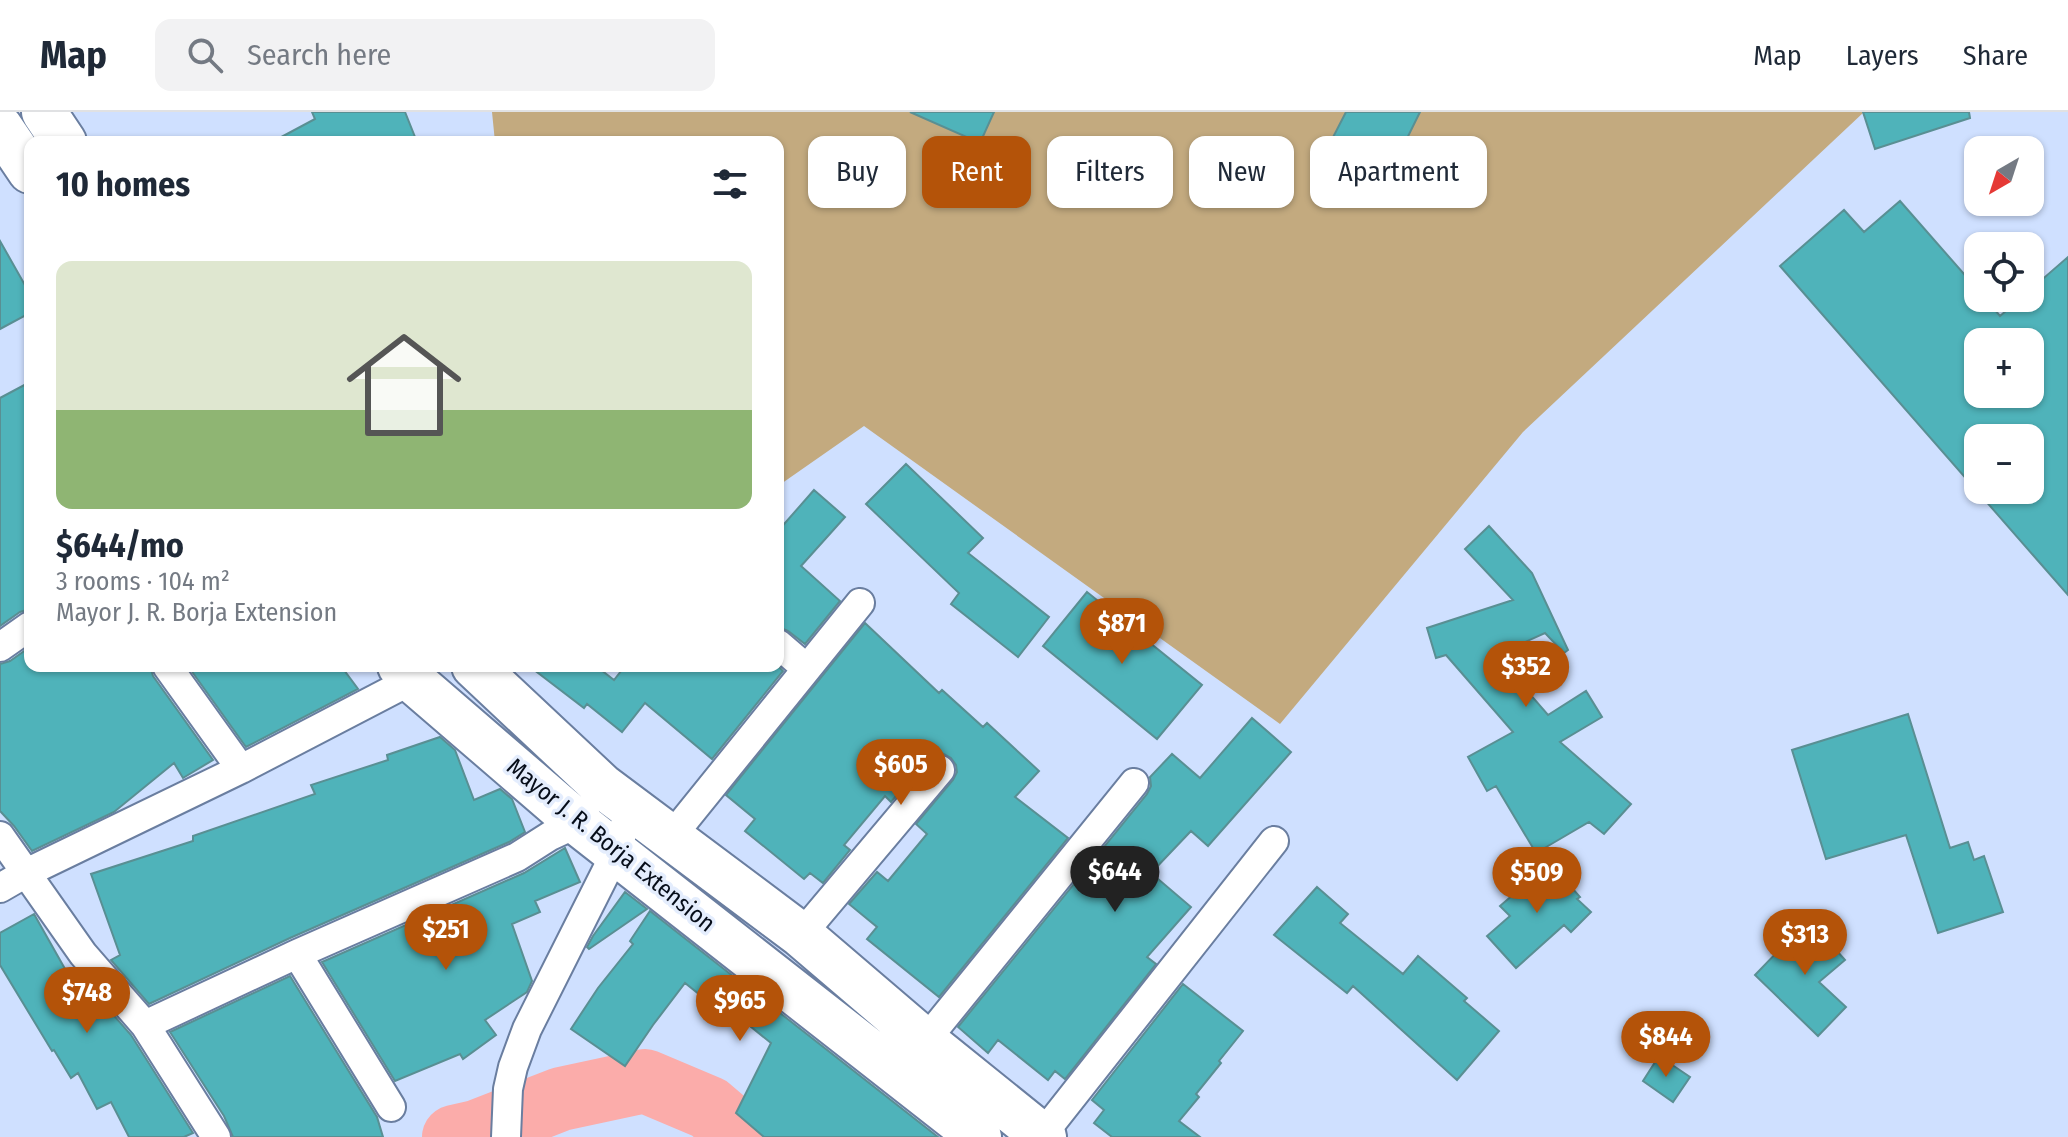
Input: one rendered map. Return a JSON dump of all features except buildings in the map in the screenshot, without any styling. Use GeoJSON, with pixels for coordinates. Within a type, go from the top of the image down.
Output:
{"type":"FeatureCollection","features":[{"type":"Feature","properties":{"kind":"main road"},"geometry":{"type":"LineString","coordinates":[[44,112],[60,136]]}},
{"type":"Feature","properties":{"kind":"main road"},"geometry":{"type":"LineString","coordinates":[[0,127],[24,162]]}},
{"type":"Feature","properties":{"kind":"main road","name":"Mayor J. R. Borja Extension"},"geometry":{"type":"LineString","coordinates":[[481,672],[616,796],[801,935],[1043,1136]]}},
{"type":"Feature","properties":{"kind":"main road","name":"Mayor J. R. Borja Extension"},"geometry":{"type":"LineString","coordinates":[[406,673],[578,823],[979,1137]]}},
{"type":"Feature","properties":{"kind":"street"},"geometry":{"type":"LineString","coordinates":[[671,837],[860,603]]}},
{"type":"Feature","properties":{"kind":"street"},"geometry":{"type":"LineString","coordinates":[[0,647],[24,630]]}},
{"type":"Feature","properties":{"kind":"street"},"geometry":{"type":"LineString","coordinates":[[784,649],[806,668]]}},
{"type":"Feature","properties":{"kind":"street"},"geometry":{"type":"LineString","coordinates":[[171,672],[241,769]]}},
{"type":"Feature","properties":{"kind":"street"},"geometry":{"type":"LineString","coordinates":[[0,888],[241,769],[406,673]]}},
{"type":"Feature","properties":{"kind":"street"},"geometry":{"type":"LineString","coordinates":[[801,935],[940,770]]}},
{"type":"Feature","properties":{"kind":"street"},"geometry":{"type":"LineString","coordinates":[[925,1041],[1134,783]]}},
{"type":"Feature","properties":{"kind":"street"},"geometry":{"type":"LineString","coordinates":[[145,1025],[517,857],[578,823],[616,796]]}},
{"type":"Feature","properties":{"kind":"street"},"geometry":{"type":"LineString","coordinates":[[506,1137],[508,1089],[527,1029],[616,852],[616,796]]}},
{"type":"Feature","properties":{"kind":"street"},"geometry":{"type":"LineString","coordinates":[[0,836],[83,954],[145,1025],[216,1137]]}},
{"type":"Feature","properties":{"kind":"street"},"geometry":{"type":"LineString","coordinates":[[1043,1136],[1274,841]]}},
{"type":"Feature","properties":{"kind":"street"},"geometry":{"type":"LineString","coordinates":[[297,954],[391,1107]]}},
{"type":"Feature","properties":{"kind":"shaded area"},"geometry":{"type":"Polygon","coordinates":[[[492,112],[1864,112],[1523,432],[1280,724],[864,426],[784,482],[784,136],[494,136],[492,112]]]}},
{"type":"Feature","properties":{"kind":"waterway"},"geometry":{"type":"LineString","coordinates":[[454,1137],[476,1132],[561,1099],[645,1081],[709,1108],[743,1137]]}}]}
